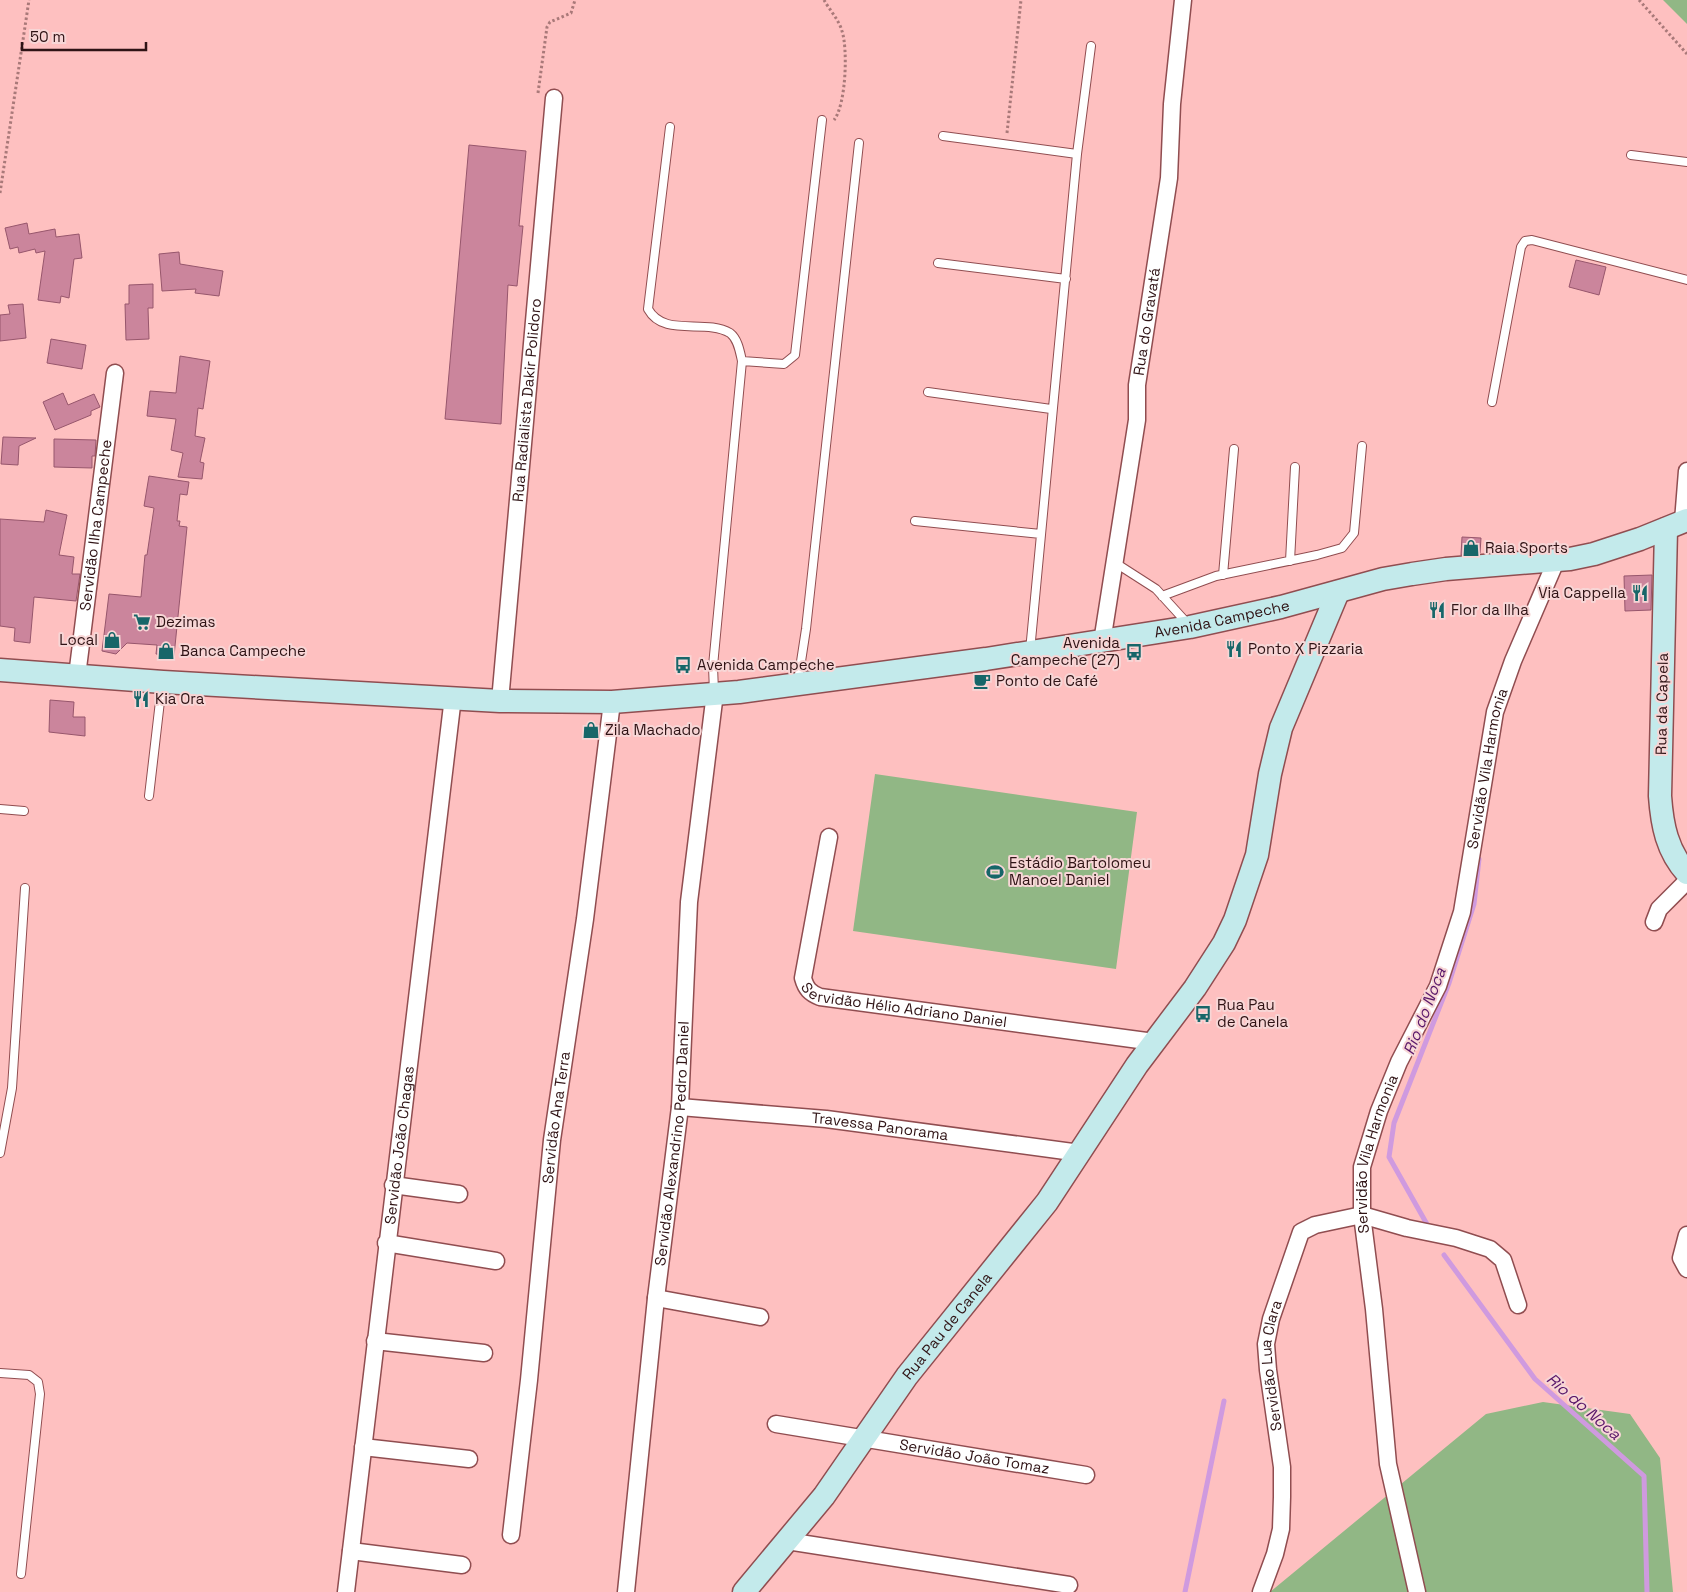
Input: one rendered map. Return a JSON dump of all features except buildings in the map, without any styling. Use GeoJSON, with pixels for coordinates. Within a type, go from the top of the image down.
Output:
{"type":"FeatureCollection","features":[{"type":"Feature","properties":{"kind":"main road","name":"Avenida Campeche"},"geometry":{"type":"LineString","coordinates":[[0,670],[162,682],[500,701],[612,702],[797,685],[1102,642],[1190,627],[1338,592],[1383,579],[1446,569],[1556,561],[1594,554],[1679,523]]}},
{"type":"Feature","properties":{"kind":"main road","name":"Rua da Capela"},"geometry":{"type":"LineString","coordinates":[[1679,523],[1660,796],[1666,836],[1672,852],[1687,873]]}},
{"type":"Feature","properties":{"kind":"main road","name":"Rua Pau de Canela"},"geometry":{"type":"LineString","coordinates":[[744,1592],[824,1496],[927,1350],[1026,1230],[1154,1042],[1211,965],[1235,920],[1258,855],[1270,774],[1281,728],[1338,592]]}},
{"type":"Feature","properties":{"kind":"street","name":"Rua do Gravatá"},"geometry":{"type":"LineString","coordinates":[[1102,642],[1136,420],[1137,385],[1167,196],[1172,104],[1184,0]]}},
{"type":"Feature","properties":{"kind":"street","name":"Rua Radialista Dakir Polidoro"},"geometry":{"type":"LineString","coordinates":[[500,701],[554,98]]}},
{"type":"Feature","properties":{"kind":"street","name":"Servidão Ilha Campeche"},"geometry":{"type":"LineString","coordinates":[[77,676],[115,373]]}},
{"type":"Feature","properties":{"kind":"street","name":"Rua da Capela"},"geometry":{"type":"LineString","coordinates":[[1679,523],[1687,471]]}},
{"type":"Feature","properties":{"kind":"street","name":"Servidão Vila Harmonia"},"geometry":{"type":"LineString","coordinates":[[1417,1592],[1388,1464],[1362,1215],[1362,1167],[1371,1134],[1399,1062],[1438,986],[1462,912],[1497,704],[1556,561]]}},
{"type":"Feature","properties":{"kind":"street","name":"Servidão Alexandrino Pedro Daniel"},"geometry":{"type":"LineString","coordinates":[[626,1592],[656,1298],[680,1107],[689,902],[714,693]]}},
{"type":"Feature","properties":{"kind":"street","name":"Servidão João Chagas"},"geometry":{"type":"LineString","coordinates":[[346,1592],[386,1243],[453,698]]}},
{"type":"Feature","properties":{"kind":"street","name":"Servidão Ana Terra"},"geometry":{"type":"LineString","coordinates":[[511,1535],[529,1380],[552,1140],[585,919],[612,702]]}},
{"type":"Feature","properties":{"kind":"street","name":"Servidão Hélio Adriano Daniel"},"geometry":{"type":"LineString","coordinates":[[829,837],[803,978],[806,988],[812,994],[820,997],[1154,1042]]}},
{"type":"Feature","properties":{"kind":"street"},"geometry":{"type":"LineString","coordinates":[[1654,922],[1659,909],[1687,881]]}},
{"type":"Feature","properties":{"kind":"street","name":"Travessa Panorama"},"geometry":{"type":"LineString","coordinates":[[680,1107],[826,1119],[1080,1153]]}},
{"type":"Feature","properties":{"kind":"street"},"geometry":{"type":"LineString","coordinates":[[393,1185],[459,1194]]}},
{"type":"Feature","properties":{"kind":"street"},"geometry":{"type":"LineString","coordinates":[[1362,1215],[1407,1228],[1456,1238],[1490,1249],[1503,1260],[1518,1305]]}},
{"type":"Feature","properties":{"kind":"street","name":"Servidão Lua Clara"},"geometry":{"type":"LineString","coordinates":[[1261,1592],[1275,1554],[1281,1529],[1282,1467],[1266,1344],[1271,1319],[1301,1232],[1315,1225],[1362,1215]]}},
{"type":"Feature","properties":{"kind":"street"},"geometry":{"type":"LineString","coordinates":[[1687,1235],[1681,1258],[1687,1269]]}},
{"type":"Feature","properties":{"kind":"street"},"geometry":{"type":"LineString","coordinates":[[386,1243],[496,1261]]}},
{"type":"Feature","properties":{"kind":"street"},"geometry":{"type":"LineString","coordinates":[[656,1298],[760,1317]]}},
{"type":"Feature","properties":{"kind":"street"},"geometry":{"type":"LineString","coordinates":[[375,1341],[484,1353]]}},
{"type":"Feature","properties":{"kind":"street","name":"Servidão João Tomaz"},"geometry":{"type":"LineString","coordinates":[[776,1424],[1086,1475]]}},
{"type":"Feature","properties":{"kind":"street"},"geometry":{"type":"LineString","coordinates":[[362,1447],[469,1459]]}},
{"type":"Feature","properties":{"kind":"street"},"geometry":{"type":"LineString","coordinates":[[787,1541],[1069,1585]]}},
{"type":"Feature","properties":{"kind":"street"},"geometry":{"type":"LineString","coordinates":[[351,1551],[462,1565]]}},
{"type":"Feature","properties":{"kind":"lane"},"geometry":{"type":"LineString","coordinates":[[1030,653],[1077,154],[1091,46]]}},
{"type":"Feature","properties":{"kind":"lane"},"geometry":{"type":"LineString","coordinates":[[742,361],[784,364],[795,355],[822,123]]}},
{"type":"Feature","properties":{"kind":"lane"},"geometry":{"type":"LineString","coordinates":[[670,127],[648,309],[652,317],[662,323],[718,330],[730,334],[738,345],[742,361],[713,666],[714,693]]}},
{"type":"Feature","properties":{"kind":"lane"},"geometry":{"type":"LineString","coordinates":[[943,136],[1077,154]]}},
{"type":"Feature","properties":{"kind":"lane"},"geometry":{"type":"LineString","coordinates":[[797,685],[806,629],[859,143]]}},
{"type":"Feature","properties":{"kind":"lane"},"geometry":{"type":"LineString","coordinates":[[1631,155],[1687,162]]}},
{"type":"Feature","properties":{"kind":"lane"},"geometry":{"type":"LineString","coordinates":[[1492,402],[1522,247],[1525,241],[1532,240],[1576,250],[1687,280]]}},
{"type":"Feature","properties":{"kind":"lane"},"geometry":{"type":"LineString","coordinates":[[938,263],[1066,279]]}},
{"type":"Feature","properties":{"kind":"lane"},"geometry":{"type":"LineString","coordinates":[[928,392],[1052,410]]}},
{"type":"Feature","properties":{"kind":"lane"},"geometry":{"type":"LineString","coordinates":[[1162,596],[1184,586],[1223,575],[1342,548],[1354,533],[1362,446]]}},
{"type":"Feature","properties":{"kind":"lane"},"geometry":{"type":"LineString","coordinates":[[1223,575],[1234,450]]}},
{"type":"Feature","properties":{"kind":"lane"},"geometry":{"type":"LineString","coordinates":[[1290,561],[1295,466]]}},
{"type":"Feature","properties":{"kind":"lane"},"geometry":{"type":"LineString","coordinates":[[915,521],[1041,534]]}},
{"type":"Feature","properties":{"kind":"lane"},"geometry":{"type":"LineString","coordinates":[[1114,562],[1156,589],[1190,627]]}},
{"type":"Feature","properties":{"kind":"lane"},"geometry":{"type":"LineString","coordinates":[[149,796],[162,682]]}},
{"type":"Feature","properties":{"kind":"lane"},"geometry":{"type":"LineString","coordinates":[[0,809],[24,811]]}},
{"type":"Feature","properties":{"kind":"lane"},"geometry":{"type":"LineString","coordinates":[[0,1153],[12,1088],[25,888]]}},
{"type":"Feature","properties":{"kind":"lane"},"geometry":{"type":"LineString","coordinates":[[0,1373],[29,1375],[38,1382],[40,1394],[21,1574]]}},
{"type":"Feature","properties":{"kind":"path"},"geometry":{"type":"LineString","coordinates":[[0,193],[29,0]]}},
{"type":"Feature","properties":{"kind":"path"},"geometry":{"type":"LineString","coordinates":[[554,98],[538,97],[546,27],[550,22],[571,13],[575,0]]}},
{"type":"Feature","properties":{"kind":"path"},"geometry":{"type":"LineString","coordinates":[[822,123],[834,119],[839,112],[846,60],[842,30],[824,0]]}},
{"type":"Feature","properties":{"kind":"path"},"geometry":{"type":"LineString","coordinates":[[1006,144],[1021,0]]}},
{"type":"Feature","properties":{"kind":"path"},"geometry":{"type":"LineString","coordinates":[[1639,0],[1687,54]]}},
{"type":"Feature","properties":{"kind":"green space"},"geometry":{"type":"Polygon","coordinates":[[[1663,0],[1687,0],[1687,24],[1663,0]]]}},
{"type":"Feature","properties":{"kind":"green space","name":"Estádio Bartolomeu Manoel Daniel"},"geometry":{"type":"Polygon","coordinates":[[[875,774],[1137,812],[1116,969],[853,931],[875,774]]]}},
{"type":"Feature","properties":{"kind":"green space"},"geometry":{"type":"Polygon","coordinates":[[[1543,1402],[1630,1414],[1660,1458],[1673,1592],[1270,1592],[1486,1414],[1543,1402]]]}},
{"type":"Feature","properties":{"kind":"waterway","name":"Rio do Noca"},"geometry":{"type":"LineString","coordinates":[[1428,1226],[1389,1157],[1394,1123],[1449,983],[1474,904],[1479,859]]}},
{"type":"Feature","properties":{"kind":"waterway","name":"Rio do Noca"},"geometry":{"type":"LineString","coordinates":[[1444,1255],[1535,1379],[1644,1476],[1647,1592]]}},
{"type":"Feature","properties":{"kind":"waterway"},"geometry":{"type":"LineString","coordinates":[[1185,1592],[1224,1401]]}},
{"type":"Feature","properties":{"kind":"place","name":"Raia Sports"},"geometry":{"type":"Point","coordinates":[1471,548]}},
{"type":"Feature","properties":{"kind":"place","name":"Via Cappella"},"geometry":{"type":"Point","coordinates":[1640,593]}},
{"type":"Feature","properties":{"kind":"place","name":"Flor da Ilha"},"geometry":{"type":"Point","coordinates":[1437,610]}},
{"type":"Feature","properties":{"kind":"place","name":"Dezimas"},"geometry":{"type":"Point","coordinates":[142,622]}},
{"type":"Feature","properties":{"kind":"place","name":"Local"},"geometry":{"type":"Point","coordinates":[112,640]}},
{"type":"Feature","properties":{"kind":"place","name":"Ponto X Pizzaria"},"geometry":{"type":"Point","coordinates":[1234,649]}},
{"type":"Feature","properties":{"kind":"place","name":"Banca Campeche"},"geometry":{"type":"Point","coordinates":[166,651]}},
{"type":"Feature","properties":{"kind":"place","name":"Avenida Campeche (27)"},"geometry":{"type":"Point","coordinates":[1134,652]}},
{"type":"Feature","properties":{"kind":"place","name":"Avenida Campeche"},"geometry":{"type":"Point","coordinates":[683,665]}},
{"type":"Feature","properties":{"kind":"place","name":"Ponto de Café"},"geometry":{"type":"Point","coordinates":[982,681]}},
{"type":"Feature","properties":{"kind":"place","name":"Kia Ora"},"geometry":{"type":"Point","coordinates":[141,699]}},
{"type":"Feature","properties":{"kind":"place","name":"Zila Machado"},"geometry":{"type":"Point","coordinates":[591,730]}},
{"type":"Feature","properties":{"kind":"place","name":"Estádio Bartolomeu Manoel Daniel"},"geometry":{"type":"Point","coordinates":[995,872]}},
{"type":"Feature","properties":{"kind":"place","name":"Rua Pau de Canela"},"geometry":{"type":"Point","coordinates":[1203,1014]}}]}
